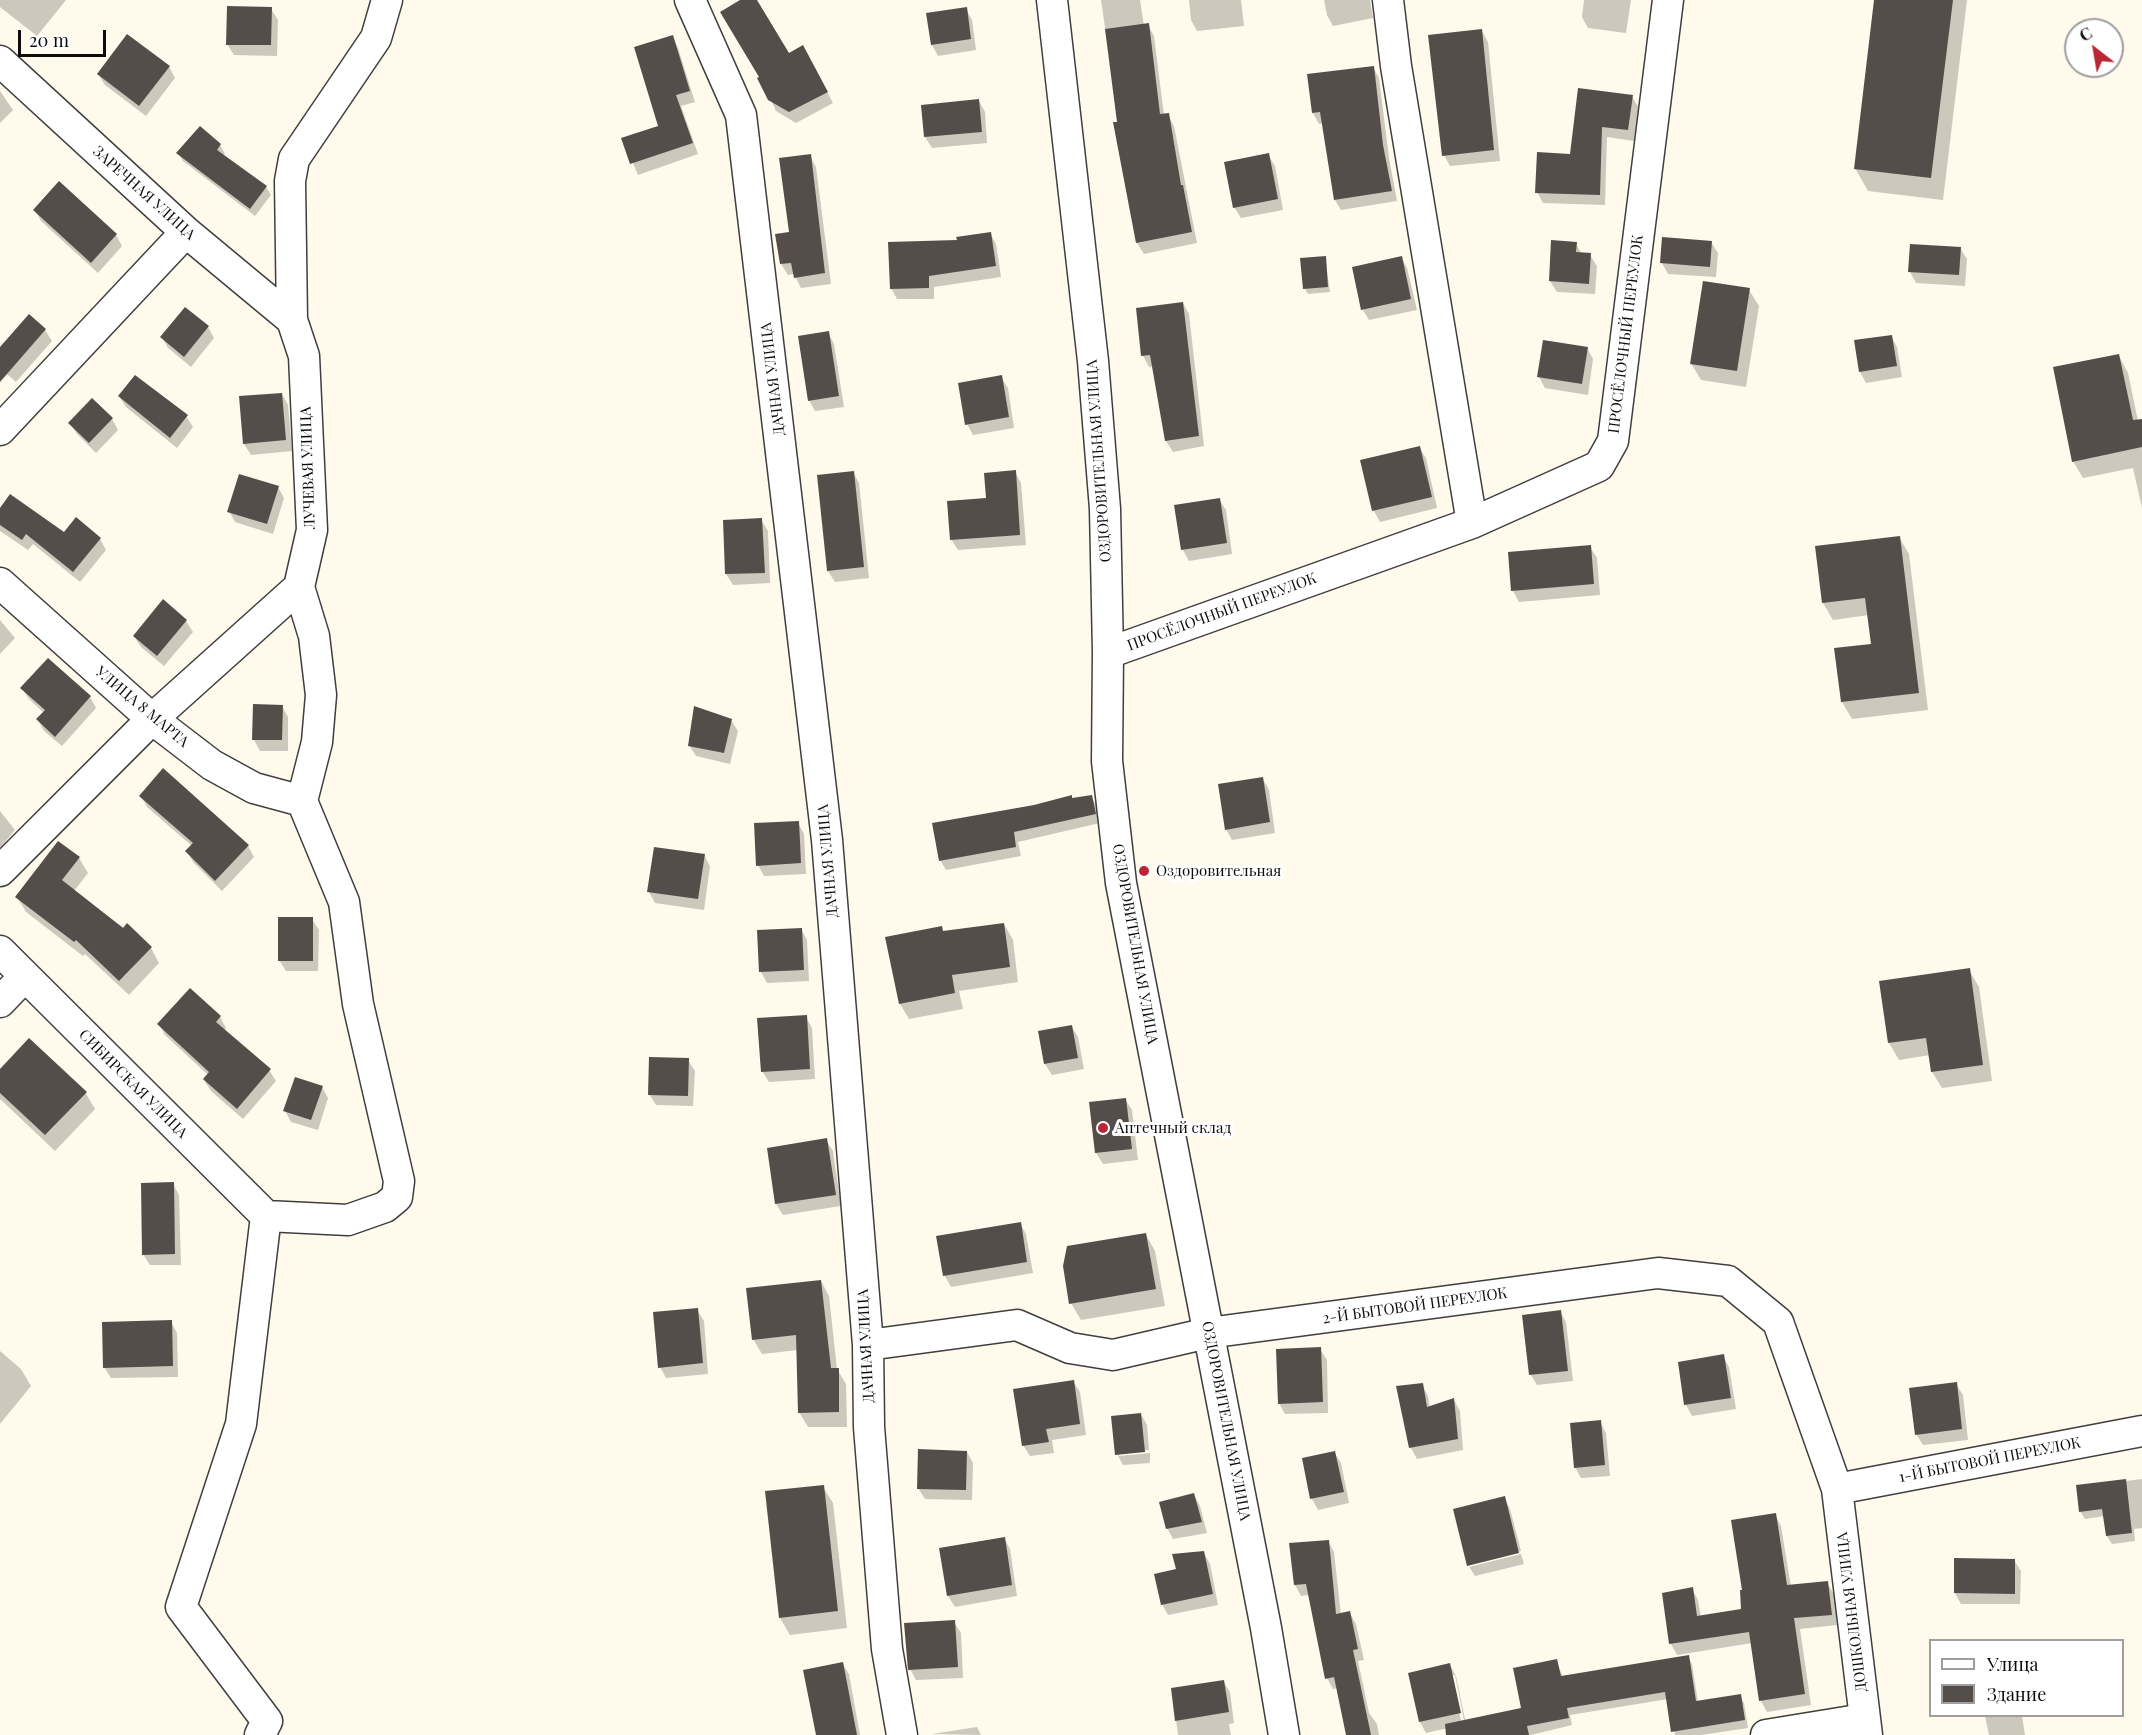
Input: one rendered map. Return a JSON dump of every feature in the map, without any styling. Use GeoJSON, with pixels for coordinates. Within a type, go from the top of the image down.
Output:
{"type":"FeatureCollection","features":[{"type":"Feature","properties":{"kind":"street","name":"ЛУЧЕВАЯ УЛИЦА"},"geometry":{"type":"LineString","coordinates":[[299,587],[312,530],[304,356],[292,320],[290,181],[294,159],[376,38],[387,0]]}},
{"type":"Feature","properties":{"kind":"street","name":"ДАЧНАЯ УЛИЦА"},"geometry":{"type":"LineString","coordinates":[[690,0],[741,114],[827,840],[868,1345],[869,1427],[886,1637],[902,1735]]}},
{"type":"Feature","properties":{"kind":"street","name":"ОЗДОРОВИТЕЛЬНАЯ УЛИЦА"},"geometry":{"type":"LineString","coordinates":[[1052,0],[1093,361],[1105,509],[1108,653],[1107,761],[1121,883],[1284,1735]]}},
{"type":"Feature","properties":{"kind":"street"},"geometry":{"type":"LineString","coordinates":[[1388,0],[1396,66],[1472,523]]}},
{"type":"Feature","properties":{"kind":"street","name":"ПРОСЁЛОЧНЫЙ ПЕРЕУЛОК"},"geometry":{"type":"LineString","coordinates":[[1108,653],[1472,523],[1599,466],[1613,441],[1668,0]]}},
{"type":"Feature","properties":{"kind":"street","name":"ЗАРЕЧНАЯ УЛИЦА"},"geometry":{"type":"LineString","coordinates":[[0,61],[186,232],[292,320]]}},
{"type":"Feature","properties":{"kind":"street"},"geometry":{"type":"LineString","coordinates":[[0,430],[186,232]]}},
{"type":"Feature","properties":{"kind":"street","name":"УЛИЦА 8 МАРТА"},"geometry":{"type":"LineString","coordinates":[[0,583],[152,719],[212,765],[254,788],[302,801]]}},
{"type":"Feature","properties":{"kind":"street"},"geometry":{"type":"LineString","coordinates":[[0,871],[152,719],[299,587],[314,636],[321,695],[317,742],[302,801],[344,902],[358,1004],[399,1181],[397,1197],[385,1207],[348,1220],[267,1216],[241,1424],[181,1607],[267,1721],[260,1735]]}},
{"type":"Feature","properties":{"kind":"street","name":"СИБИРСКАЯ УЛИЦА"},"geometry":{"type":"LineString","coordinates":[[0,951],[267,1216]]}},
{"type":"Feature","properties":{"kind":"street"},"geometry":{"type":"LineString","coordinates":[[0,1002],[25,976]]}},
{"type":"Feature","properties":{"kind":"street","name":"2-Й БЫТОВОЙ ПЕРЕУЛОК"},"geometry":{"type":"LineString","coordinates":[[868,1345],[1017,1325],[1071,1348],[1113,1355],[1208,1333],[1658,1273],[1728,1281],[1778,1322],[1837,1489]]}},
{"type":"Feature","properties":{"kind":"street","name":"1-Й БЫТОВОЙ ПЕРЕУЛОК"},"geometry":{"type":"LineString","coordinates":[[1837,1489],[2142,1431]]}},
{"type":"Feature","properties":{"kind":"street","name":"ДОШКОЛЬНАЯ УЛИЦА"},"geometry":{"type":"LineString","coordinates":[[1837,1489],[1866,1727]]}},
{"type":"Feature","properties":{"kind":"street"},"geometry":{"type":"LineString","coordinates":[[1766,1735],[1866,1727]]}},
{"type":"Feature","properties":{"kind":"building"},"geometry":{"type":"Polygon","coordinates":[[[740,0],[757,0],[789,53],[803,45],[828,92],[789,112],[768,100],[757,78],[759,77],[720,12],[740,0]]]}},
{"type":"Feature","properties":{"kind":"building"},"geometry":{"type":"Polygon","coordinates":[[[1874,0],[1953,0],[1931,178],[1854,169],[1874,0]]]}},
{"type":"Feature","properties":{"kind":"building"},"geometry":{"type":"Polygon","coordinates":[[[227,6],[272,7],[271,45],[226,45],[227,6]]]}},
{"type":"Feature","properties":{"kind":"building"},"geometry":{"type":"Polygon","coordinates":[[[967,7],[971,39],[931,45],[926,13],[967,7]]]}},
{"type":"Feature","properties":{"kind":"building"},"geometry":{"type":"Polygon","coordinates":[[[1149,23],[1160,114],[1169,113],[1181,185],[1183,185],[1192,232],[1136,243],[1113,122],[1117,122],[1105,29],[1149,23]]]}},
{"type":"Feature","properties":{"kind":"building"},"geometry":{"type":"Polygon","coordinates":[[[1482,29],[1494,150],[1442,156],[1428,35],[1482,29]]]}},
{"type":"Feature","properties":{"kind":"building"},"geometry":{"type":"Polygon","coordinates":[[[127,34],[170,66],[139,106],[97,74],[127,34]]]}},
{"type":"Feature","properties":{"kind":"building"},"geometry":{"type":"Polygon","coordinates":[[[673,35],[690,91],[676,95],[693,143],[630,164],[621,138],[658,126],[634,47],[673,35]]]}},
{"type":"Feature","properties":{"kind":"building"},"geometry":{"type":"Polygon","coordinates":[[[1374,66],[1383,145],[1392,191],[1334,200],[1320,112],[1312,113],[1307,74],[1374,66]]]}},
{"type":"Feature","properties":{"kind":"building"},"geometry":{"type":"Polygon","coordinates":[[[1578,88],[1633,95],[1628,130],[1602,127],[1600,195],[1535,193],[1537,152],[1570,154],[1578,88]]]}},
{"type":"Feature","properties":{"kind":"building"},"geometry":{"type":"Polygon","coordinates":[[[979,99],[982,132],[924,137],[921,105],[979,99]]]}},
{"type":"Feature","properties":{"kind":"building"},"geometry":{"type":"Polygon","coordinates":[[[200,126],[221,144],[217,150],[267,186],[250,209],[176,153],[200,126]]]}},
{"type":"Feature","properties":{"kind":"building"},"geometry":{"type":"Polygon","coordinates":[[[1269,153],[1278,199],[1233,208],[1224,162],[1269,153]]]}},
{"type":"Feature","properties":{"kind":"building"},"geometry":{"type":"Polygon","coordinates":[[[811,154],[825,273],[794,278],[791,263],[780,264],[775,234],[789,232],[779,158],[811,154]]]}},
{"type":"Feature","properties":{"kind":"building"},"geometry":{"type":"Polygon","coordinates":[[[59,181],[117,234],[91,263],[33,210],[59,181]]]}},
{"type":"Feature","properties":{"kind":"building"},"geometry":{"type":"Polygon","coordinates":[[[991,232],[996,266],[929,276],[929,288],[890,289],[888,242],[957,240],[956,237],[991,232]]]}},
{"type":"Feature","properties":{"kind":"building"},"geometry":{"type":"Polygon","coordinates":[[[1662,237],[1712,241],[1710,267],[1660,263],[1662,237]]]}},
{"type":"Feature","properties":{"kind":"building"},"geometry":{"type":"Polygon","coordinates":[[[1551,240],[1577,242],[1576,252],[1591,253],[1589,284],[1549,281],[1551,240]]]}},
{"type":"Feature","properties":{"kind":"building"},"geometry":{"type":"Polygon","coordinates":[[[1910,244],[1961,247],[1959,275],[1908,272],[1910,244]]]}},
{"type":"Feature","properties":{"kind":"building"},"geometry":{"type":"Polygon","coordinates":[[[1326,256],[1328,287],[1303,289],[1300,258],[1326,256]]]}},
{"type":"Feature","properties":{"kind":"building"},"geometry":{"type":"Polygon","coordinates":[[[1402,256],[1411,299],[1361,310],[1352,267],[1402,256]]]}},
{"type":"Feature","properties":{"kind":"building"},"geometry":{"type":"Polygon","coordinates":[[[1703,281],[1750,288],[1737,371],[1690,364],[1703,281]]]}},
{"type":"Feature","properties":{"kind":"building"},"geometry":{"type":"Polygon","coordinates":[[[1183,302],[1199,436],[1165,441],[1150,355],[1141,356],[1136,308],[1183,302]]]}},
{"type":"Feature","properties":{"kind":"building"},"geometry":{"type":"Polygon","coordinates":[[[185,307],[209,326],[184,357],[160,337],[185,307]]]}},
{"type":"Feature","properties":{"kind":"building"},"geometry":{"type":"Polygon","coordinates":[[[29,314],[46,329],[0,382],[0,347],[29,314]]]}},
{"type":"Feature","properties":{"kind":"building"},"geometry":{"type":"Polygon","coordinates":[[[829,331],[839,396],[808,401],[798,336],[829,331]]]}},
{"type":"Feature","properties":{"kind":"building"},"geometry":{"type":"Polygon","coordinates":[[[1892,335],[1897,366],[1859,372],[1854,340],[1892,335]]]}},
{"type":"Feature","properties":{"kind":"building"},"geometry":{"type":"Polygon","coordinates":[[[1543,340],[1588,347],[1582,384],[1537,377],[1543,340]]]}},
{"type":"Feature","properties":{"kind":"building"},"geometry":{"type":"Polygon","coordinates":[[[2119,354],[2133,420],[2142,419],[2142,447],[2072,462],[2053,367],[2119,354]]]}},
{"type":"Feature","properties":{"kind":"building"},"geometry":{"type":"Polygon","coordinates":[[[135,375],[188,415],[170,438],[118,396],[135,375]]]}},
{"type":"Feature","properties":{"kind":"building"},"geometry":{"type":"Polygon","coordinates":[[[1002,375],[1009,417],[965,425],[958,383],[1002,375]]]}},
{"type":"Feature","properties":{"kind":"building"},"geometry":{"type":"Polygon","coordinates":[[[282,393],[286,440],[243,444],[239,396],[282,393]]]}},
{"type":"Feature","properties":{"kind":"building"},"geometry":{"type":"Polygon","coordinates":[[[92,398],[113,418],[89,443],[68,423],[92,398]]]}},
{"type":"Feature","properties":{"kind":"building"},"geometry":{"type":"Polygon","coordinates":[[[1420,446],[1432,497],[1372,511],[1360,460],[1420,446]]]}},
{"type":"Feature","properties":{"kind":"building"},"geometry":{"type":"Polygon","coordinates":[[[1016,470],[1020,535],[950,540],[947,501],[986,498],[984,473],[1016,470]]]}},
{"type":"Feature","properties":{"kind":"building"},"geometry":{"type":"Polygon","coordinates":[[[854,471],[864,567],[827,571],[817,475],[854,471]]]}},
{"type":"Feature","properties":{"kind":"building"},"geometry":{"type":"Polygon","coordinates":[[[239,474],[279,486],[267,524],[227,512],[239,474]]]}},
{"type":"Feature","properties":{"kind":"building"},"geometry":{"type":"Polygon","coordinates":[[[10,494],[64,532],[76,517],[101,538],[73,572],[26,534],[22,540],[0,525],[0,508],[10,494]]]}},
{"type":"Feature","properties":{"kind":"building"},"geometry":{"type":"Polygon","coordinates":[[[1220,498],[1227,543],[1181,550],[1174,505],[1220,498]]]}},
{"type":"Feature","properties":{"kind":"building"},"geometry":{"type":"Polygon","coordinates":[[[762,518],[765,573],[725,574],[723,520],[762,518]]]}},
{"type":"Feature","properties":{"kind":"building"},"geometry":{"type":"Polygon","coordinates":[[[1900,536],[1919,693],[1841,702],[1834,648],[1871,644],[1865,598],[1822,603],[1815,546],[1900,536]]]}},
{"type":"Feature","properties":{"kind":"building"},"geometry":{"type":"Polygon","coordinates":[[[1591,545],[1594,584],[1511,591],[1508,552],[1591,545]]]}},
{"type":"Feature","properties":{"kind":"building"},"geometry":{"type":"Polygon","coordinates":[[[163,599],[187,620],[157,656],[133,636],[163,599]]]}},
{"type":"Feature","properties":{"kind":"building"},"geometry":{"type":"Polygon","coordinates":[[[48,658],[91,696],[55,737],[36,719],[45,710],[20,688],[48,658]]]}},
{"type":"Feature","properties":{"kind":"building"},"geometry":{"type":"Polygon","coordinates":[[[253,704],[283,705],[282,740],[252,740],[253,704]]]}},
{"type":"Feature","properties":{"kind":"building"},"geometry":{"type":"Polygon","coordinates":[[[694,706],[732,719],[724,753],[688,746],[694,706]]]}},
{"type":"Feature","properties":{"kind":"building"},"geometry":{"type":"Polygon","coordinates":[[[163,768],[249,845],[215,881],[185,851],[193,843],[139,796],[163,768]]]}},
{"type":"Feature","properties":{"kind":"building"},"geometry":{"type":"Polygon","coordinates":[[[1263,777],[1270,822],[1225,830],[1218,784],[1263,777]]]}},
{"type":"Feature","properties":{"kind":"building"},"geometry":{"type":"Polygon","coordinates":[[[1072,795],[1072,798],[1092,795],[1096,814],[1014,832],[1016,847],[939,861],[932,823],[1034,805],[1072,795]]]}},
{"type":"Feature","properties":{"kind":"building"},"geometry":{"type":"Polygon","coordinates":[[[799,821],[801,863],[756,866],[754,823],[799,821]]]}},
{"type":"Feature","properties":{"kind":"building"},"geometry":{"type":"Polygon","coordinates":[[[58,841],[80,857],[62,880],[123,928],[127,923],[152,947],[119,981],[76,940],[74,942],[15,897],[58,841]]]}},
{"type":"Feature","properties":{"kind":"building"},"geometry":{"type":"Polygon","coordinates":[[[654,847],[705,854],[698,899],[647,892],[654,847]]]}},
{"type":"Feature","properties":{"kind":"building"},"geometry":{"type":"Polygon","coordinates":[[[278,917],[313,917],[313,961],[278,961],[278,917]]]}},
{"type":"Feature","properties":{"kind":"building"},"geometry":{"type":"Polygon","coordinates":[[[1004,923],[1010,967],[952,975],[955,993],[899,1004],[885,937],[942,926],[943,931],[1004,923]]]}},
{"type":"Feature","properties":{"kind":"building"},"geometry":{"type":"Polygon","coordinates":[[[802,928],[804,970],[759,972],[757,930],[802,928]]]}},
{"type":"Feature","properties":{"kind":"building"},"geometry":{"type":"Polygon","coordinates":[[[1970,968],[1983,1065],[1931,1072],[1926,1038],[1888,1043],[1879,981],[1970,968]]]}},
{"type":"Feature","properties":{"kind":"building"},"geometry":{"type":"Polygon","coordinates":[[[190,988],[221,1016],[216,1022],[271,1069],[237,1109],[203,1079],[209,1072],[157,1024],[190,988]]]}},
{"type":"Feature","properties":{"kind":"building"},"geometry":{"type":"Polygon","coordinates":[[[807,1015],[810,1069],[761,1072],[757,1018],[807,1015]]]}},
{"type":"Feature","properties":{"kind":"building"},"geometry":{"type":"Polygon","coordinates":[[[1072,1025],[1078,1058],[1044,1064],[1038,1031],[1072,1025]]]}},
{"type":"Feature","properties":{"kind":"building"},"geometry":{"type":"Polygon","coordinates":[[[29,1038],[87,1092],[45,1135],[0,1093],[0,1069],[29,1038]]]}},
{"type":"Feature","properties":{"kind":"building"},"geometry":{"type":"Polygon","coordinates":[[[649,1057],[689,1058],[688,1096],[648,1095],[649,1057]]]}},
{"type":"Feature","properties":{"kind":"building"},"geometry":{"type":"Polygon","coordinates":[[[295,1077],[323,1086],[311,1120],[283,1111],[295,1077]]]}},
{"type":"Feature","properties":{"kind":"building"},"geometry":{"type":"Polygon","coordinates":[[[1126,1098],[1132,1149],[1095,1153],[1089,1102],[1126,1098]]]}},
{"type":"Feature","properties":{"kind":"building"},"geometry":{"type":"Polygon","coordinates":[[[827,1138],[836,1195],[775,1204],[767,1148],[827,1138]]]}},
{"type":"Feature","properties":{"kind":"building"},"geometry":{"type":"Polygon","coordinates":[[[174,1182],[175,1254],[142,1255],[141,1183],[174,1182]]]}},
{"type":"Feature","properties":{"kind":"building"},"geometry":{"type":"Polygon","coordinates":[[[1021,1222],[1027,1262],[943,1276],[936,1236],[1021,1222]]]}},
{"type":"Feature","properties":{"kind":"building"},"geometry":{"type":"Polygon","coordinates":[[[1146,1233],[1156,1289],[1069,1304],[1063,1266],[1067,1246],[1146,1233]]]}},
{"type":"Feature","properties":{"kind":"building"},"geometry":{"type":"Polygon","coordinates":[[[821,1280],[831,1368],[839,1368],[839,1412],[798,1413],[796,1335],[752,1340],[746,1288],[821,1280]]]}},
{"type":"Feature","properties":{"kind":"building"},"geometry":{"type":"Polygon","coordinates":[[[698,1308],[703,1363],[658,1368],[653,1312],[698,1308]]]}},
{"type":"Feature","properties":{"kind":"building"},"geometry":{"type":"Polygon","coordinates":[[[1561,1310],[1568,1371],[1529,1375],[1522,1315],[1561,1310]]]}},
{"type":"Feature","properties":{"kind":"building"},"geometry":{"type":"Polygon","coordinates":[[[172,1320],[173,1366],[103,1368],[102,1322],[172,1320]]]}},
{"type":"Feature","properties":{"kind":"building"},"geometry":{"type":"Polygon","coordinates":[[[1321,1347],[1323,1402],[1278,1404],[1276,1349],[1321,1347]]]}},
{"type":"Feature","properties":{"kind":"building"},"geometry":{"type":"Polygon","coordinates":[[[1724,1354],[1731,1398],[1684,1405],[1678,1362],[1724,1354]]]}},
{"type":"Feature","properties":{"kind":"building"},"geometry":{"type":"Polygon","coordinates":[[[1074,1380],[1080,1424],[1046,1429],[1049,1442],[1022,1446],[1013,1389],[1074,1380]]]}},
{"type":"Feature","properties":{"kind":"building"},"geometry":{"type":"Polygon","coordinates":[[[1957,1382],[1962,1429],[1915,1435],[1909,1388],[1957,1382]]]}},
{"type":"Feature","properties":{"kind":"building"},"geometry":{"type":"Polygon","coordinates":[[[1423,1383],[1427,1407],[1454,1398],[1458,1439],[1409,1448],[1396,1386],[1423,1383]]]}},
{"type":"Feature","properties":{"kind":"building"},"geometry":{"type":"Polygon","coordinates":[[[1141,1413],[1145,1452],[1115,1455],[1111,1416],[1141,1413]]]}},
{"type":"Feature","properties":{"kind":"building"},"geometry":{"type":"Polygon","coordinates":[[[1601,1420],[1605,1465],[1574,1468],[1570,1423],[1601,1420]]]}},
{"type":"Feature","properties":{"kind":"building"},"geometry":{"type":"Polygon","coordinates":[[[918,1449],[967,1451],[966,1490],[917,1489],[918,1449]]]}},
{"type":"Feature","properties":{"kind":"building"},"geometry":{"type":"Polygon","coordinates":[[[1335,1451],[1344,1492],[1310,1499],[1302,1458],[1335,1451]]]}},
{"type":"Feature","properties":{"kind":"building"},"geometry":{"type":"Polygon","coordinates":[[[2126,1479],[2132,1533],[2106,1536],[2102,1509],[2079,1512],[2076,1485],[2126,1479]]]}},
{"type":"Feature","properties":{"kind":"building"},"geometry":{"type":"Polygon","coordinates":[[[824,1485],[838,1611],[779,1618],[765,1491],[824,1485]]]}},
{"type":"Feature","properties":{"kind":"building"},"geometry":{"type":"Polygon","coordinates":[[[1194,1493],[1202,1522],[1166,1529],[1159,1502],[1194,1493]]]}},
{"type":"Feature","properties":{"kind":"building"},"geometry":{"type":"Polygon","coordinates":[[[1505,1496],[1519,1553],[1467,1566],[1453,1509],[1505,1496]]]}},
{"type":"Feature","properties":{"kind":"building"},"geometry":{"type":"Polygon","coordinates":[[[1776,1513],[1787,1585],[1828,1581],[1832,1615],[1794,1618],[1805,1694],[1759,1701],[1749,1632],[1669,1644],[1662,1593],[1693,1587],[1697,1616],[1741,1609],[1740,1590],[1742,1590],[1731,1520],[1776,1513]]]}},
{"type":"Feature","properties":{"kind":"building"},"geometry":{"type":"Polygon","coordinates":[[[1005,1537],[1012,1585],[947,1596],[939,1548],[1005,1537]]]}},
{"type":"Feature","properties":{"kind":"building"},"geometry":{"type":"Polygon","coordinates":[[[1329,1540],[1336,1614],[1350,1611],[1358,1649],[1353,1650],[1371,1735],[1346,1735],[1334,1677],[1325,1679],[1306,1584],[1294,1585],[1289,1543],[1329,1540]]]}},
{"type":"Feature","properties":{"kind":"building"},"geometry":{"type":"Polygon","coordinates":[[[1204,1551],[1213,1594],[1161,1605],[1154,1574],[1176,1569],[1172,1554],[1204,1551]]]}},
{"type":"Feature","properties":{"kind":"building"},"geometry":{"type":"Polygon","coordinates":[[[1954,1558],[2015,1559],[2015,1594],[1954,1593],[1954,1558]]]}},
{"type":"Feature","properties":{"kind":"building"},"geometry":{"type":"Polygon","coordinates":[[[955,1620],[958,1667],[908,1670],[904,1623],[955,1620]]]}},
{"type":"Feature","properties":{"kind":"building"},"geometry":{"type":"Polygon","coordinates":[[[1689,1655],[1696,1701],[1741,1694],[1745,1720],[1671,1732],[1665,1692],[1567,1708],[1569,1718],[1527,1726],[1529,1735],[1446,1735],[1445,1724],[1521,1708],[1513,1668],[1557,1659],[1561,1676],[1689,1655]]]}},
{"type":"Feature","properties":{"kind":"building"},"geometry":{"type":"Polygon","coordinates":[[[843,1662],[857,1735],[816,1735],[803,1670],[843,1662]]]}},
{"type":"Feature","properties":{"kind":"building"},"geometry":{"type":"Polygon","coordinates":[[[1450,1663],[1461,1713],[1419,1722],[1408,1673],[1450,1663]]]}},
{"type":"Feature","properties":{"kind":"building"},"geometry":{"type":"Polygon","coordinates":[[[1224,1680],[1229,1712],[1175,1721],[1171,1688],[1224,1680]]]}},
{"type":"Feature","properties":{"kind":"place","name":"Оздоровительная"},"geometry":{"type":"Point","coordinates":[1144,871]}},
{"type":"Feature","properties":{"kind":"place","name":"Аптечный склад"},"geometry":{"type":"Point","coordinates":[1103,1128]}}]}
